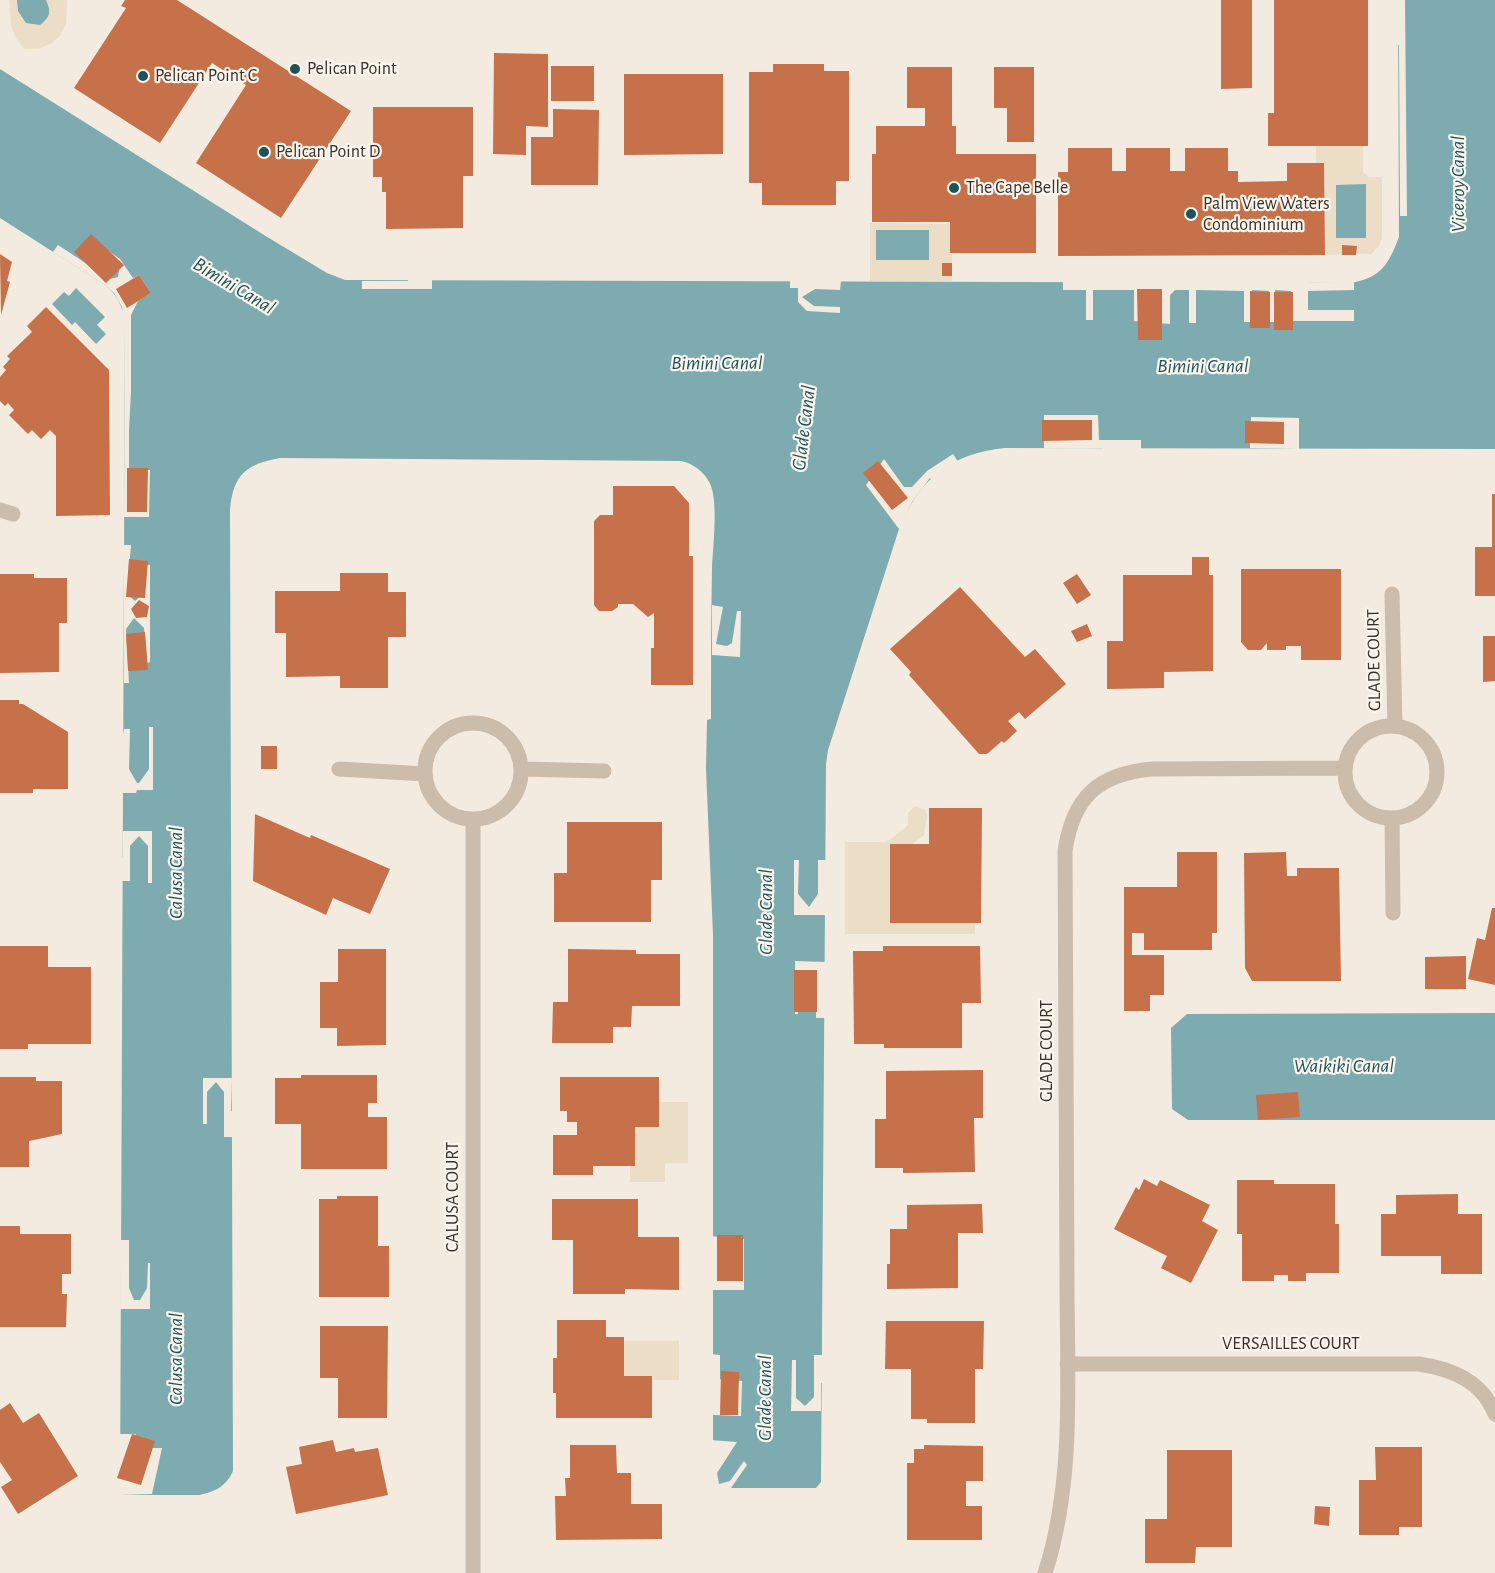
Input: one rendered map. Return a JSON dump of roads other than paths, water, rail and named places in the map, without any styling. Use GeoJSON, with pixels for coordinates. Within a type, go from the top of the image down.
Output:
{"type":"FeatureCollection","features":[{"type":"Feature","properties":{"kind":"street","name":"GLADE COURT"},"geometry":{"type":"LineString","coordinates":[[1392,594],[1395,726]]}},
{"type":"Feature","properties":{"kind":"street"},"geometry":{"type":"LineString","coordinates":[[470,723],[485,725],[499,731],[510,741],[518,754],[521,769],[520,784],[503,809],[490,816],[473,820],[460,818],[447,812],[435,802],[428,789],[425,774],[426,759],[432,746],[442,734],[455,726],[470,723]]}},
{"type":"Feature","properties":{"kind":"street","name":"GLADE COURT"},"geometry":{"type":"LineString","coordinates":[[1395,726],[1418,734],[1428,744],[1435,757],[1437,771],[1435,785],[1429,798],[1419,809],[1392,824],[1364,810],[1354,800],[1347,787],[1344,768],[1353,746],[1363,735],[1376,729],[1395,726]]}},
{"type":"Feature","properties":{"kind":"street","name":"GLADE COURT"},"geometry":{"type":"LineString","coordinates":[[1045,1573],[1056,1536],[1063,1496],[1067,1364],[1065,851],[1068,831],[1075,812],[1087,794],[1108,780],[1129,771],[1344,768]]}},
{"type":"Feature","properties":{"kind":"street"},"geometry":{"type":"LineString","coordinates":[[521,769],[604,771]]}},
{"type":"Feature","properties":{"kind":"street"},"geometry":{"type":"LineString","coordinates":[[339,770],[425,774]]}},
{"type":"Feature","properties":{"kind":"street","name":"CALUSA COURT"},"geometry":{"type":"LineString","coordinates":[[473,820],[473,1573]]}},
{"type":"Feature","properties":{"kind":"street","name":"VERSAILLES COURT"},"geometry":{"type":"LineString","coordinates":[[1067,1364],[1419,1364],[1447,1370],[1473,1383],[1484,1393],[1495,1414]]}},
{"type":"Feature","properties":{"kind":"water"},"geometry":{"type":"Polygon","coordinates":[[[17,0],[46,0],[49,7],[48,16],[40,25],[26,23],[18,11],[17,0]]]}},
{"type":"Feature","properties":{"kind":"water"},"geometry":{"type":"Polygon","coordinates":[[[1398,0],[1495,0],[1495,449],[1005,448],[968,456],[939,472],[917,496],[899,529],[828,750],[826,764],[821,1482],[816,1488],[713,1488],[713,935],[706,769],[707,720],[711,719],[712,568],[715,515],[709,482],[699,470],[681,461],[280,458],[268,460],[250,468],[238,479],[230,510],[233,1471],[219,1488],[199,1495],[120,1495],[125,321],[118,301],[105,285],[0,218],[0,69],[264,235],[327,273],[345,280],[1351,283],[1377,273],[1387,262],[1399,237],[1398,0]]]}},
{"type":"Feature","properties":{"kind":"water"},"geometry":{"type":"Polygon","coordinates":[[[1366,184],[1366,238],[1336,238],[1336,185],[1366,184]]]}},
{"type":"Feature","properties":{"kind":"water"},"geometry":{"type":"Polygon","coordinates":[[[876,230],[929,230],[929,260],[876,260],[876,230]]]}},
{"type":"Feature","properties":{"kind":"water"},"geometry":{"type":"Polygon","coordinates":[[[76,288],[105,317],[97,325],[106,334],[96,344],[75,322],[72,325],[52,304],[64,292],[69,296],[76,288]]]}},
{"type":"Feature","properties":{"kind":"water","name":"Waikiki Canal"},"geometry":{"type":"Polygon","coordinates":[[[1495,1013],[1495,1120],[1188,1120],[1172,1109],[1171,1028],[1187,1014],[1495,1013]]]}},
{"type":"Feature","properties":{"kind":"place","name":"Pelican Point"},"geometry":{"type":"Point","coordinates":[295,69]}},
{"type":"Feature","properties":{"kind":"place","name":"Pelican Point C"},"geometry":{"type":"Point","coordinates":[143,76]}},
{"type":"Feature","properties":{"kind":"place","name":"Pelican Point D"},"geometry":{"type":"Point","coordinates":[264,152]}},
{"type":"Feature","properties":{"kind":"place","name":"The Cape Belle"},"geometry":{"type":"Point","coordinates":[954,188]}},
{"type":"Feature","properties":{"kind":"place","name":"Palm View Waters Condominium"},"geometry":{"type":"Point","coordinates":[1191,214]}},
{"type":"Feature","properties":{"kind":"water label","name":"Viceroy Canal"},"geometry":{"type":"Point","coordinates":[1458,184]}},
{"type":"Feature","properties":{"kind":"water label","name":"Bimini Canal"},"geometry":{"type":"Point","coordinates":[234,286]}},
{"type":"Feature","properties":{"kind":"water label","name":"Bimini Canal"},"geometry":{"type":"Point","coordinates":[717,363]}},
{"type":"Feature","properties":{"kind":"water label","name":"Bimini Canal"},"geometry":{"type":"Point","coordinates":[1203,366]}},
{"type":"Feature","properties":{"kind":"water label","name":"Glade Canal"},"geometry":{"type":"Point","coordinates":[804,428]}},
{"type":"Feature","properties":{"kind":"water label","name":"Calusa Canal"},"geometry":{"type":"Point","coordinates":[176,873]}},
{"type":"Feature","properties":{"kind":"water label","name":"Glade Canal"},"geometry":{"type":"Point","coordinates":[766,912]}},
{"type":"Feature","properties":{"kind":"water label","name":"Calusa Canal"},"geometry":{"type":"Point","coordinates":[176,1359]}},
{"type":"Feature","properties":{"kind":"water label","name":"Glade Canal"},"geometry":{"type":"Point","coordinates":[765,1398]}}]}
